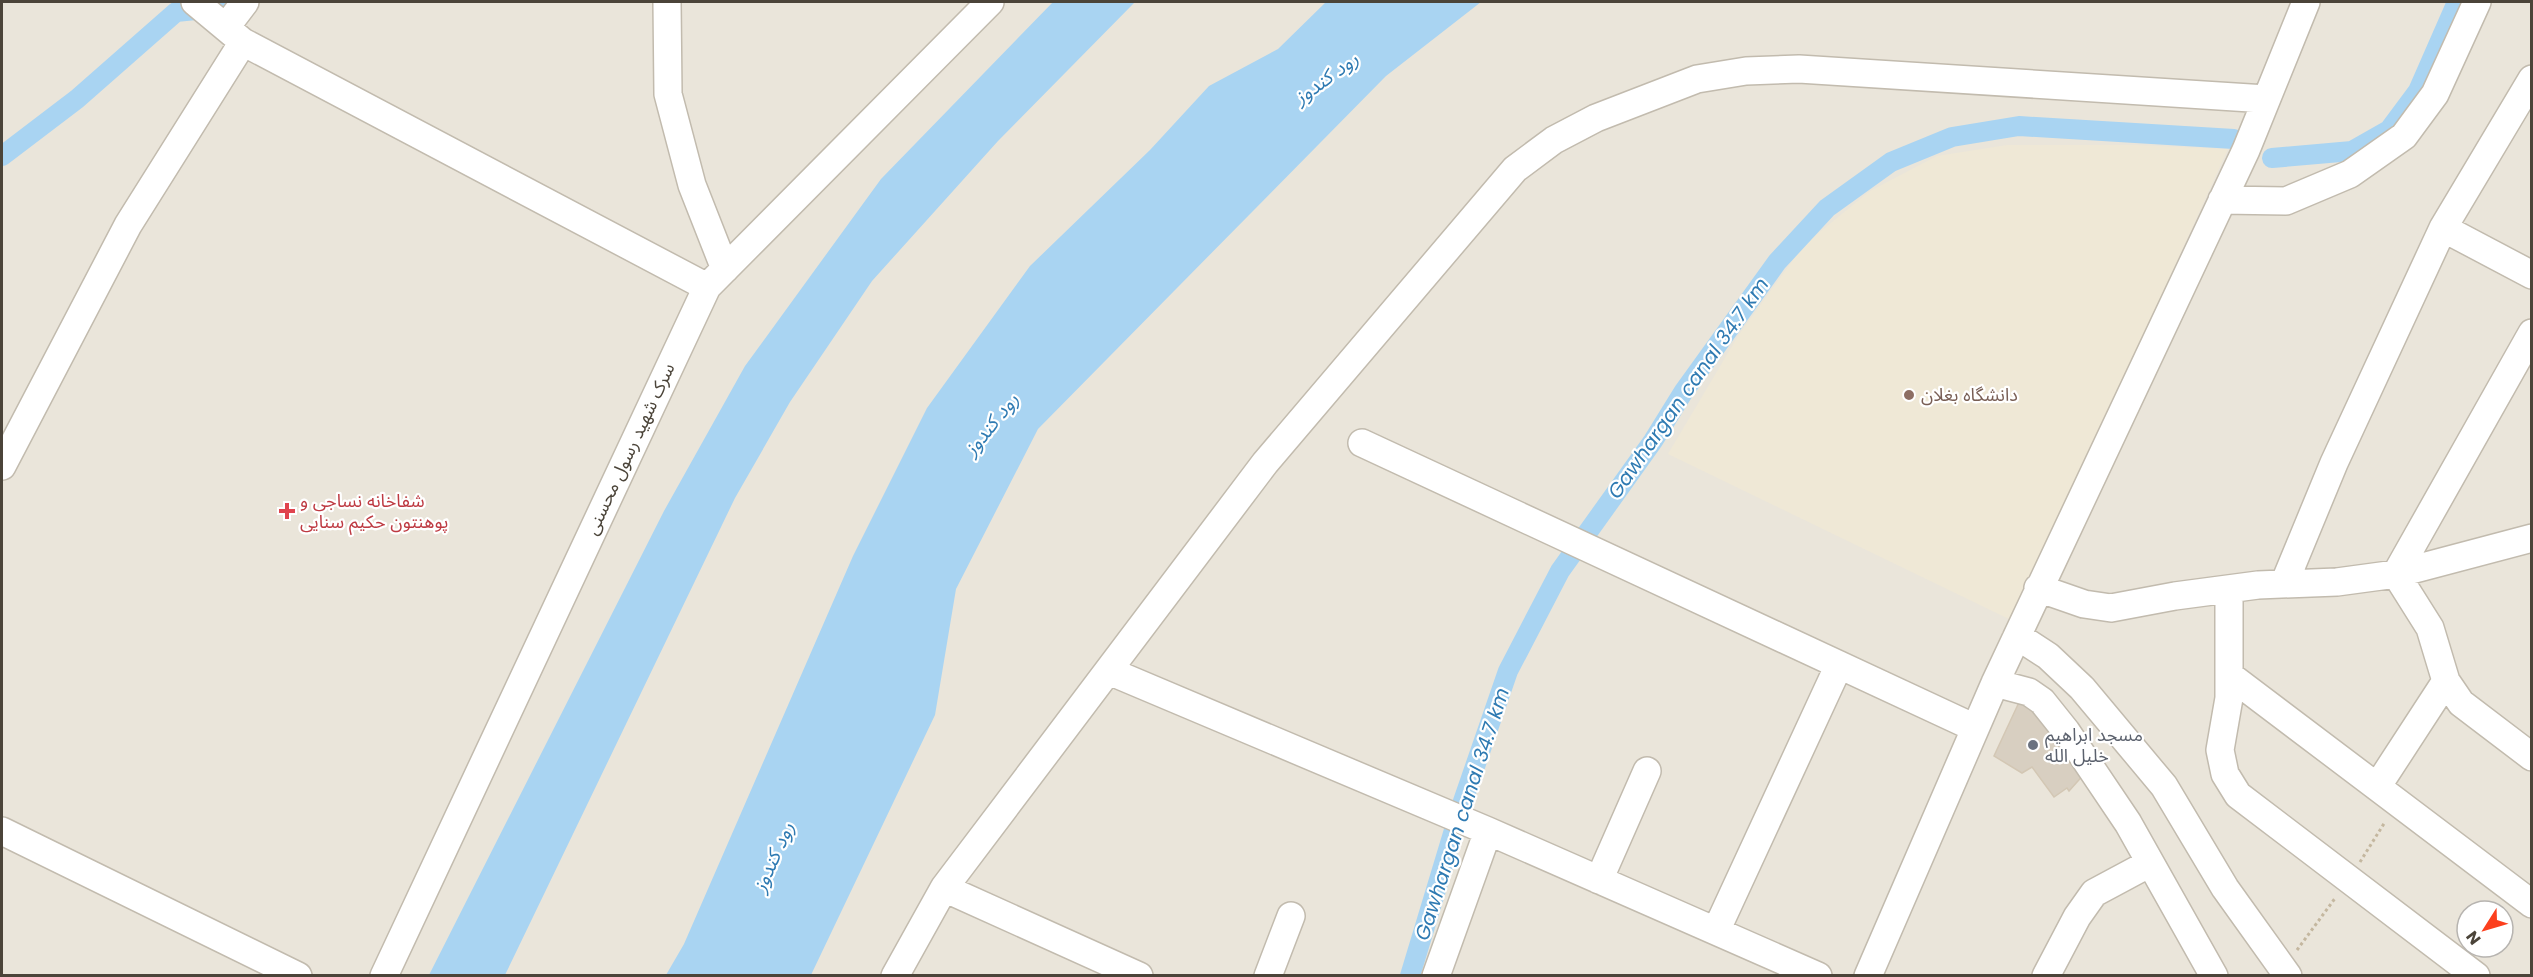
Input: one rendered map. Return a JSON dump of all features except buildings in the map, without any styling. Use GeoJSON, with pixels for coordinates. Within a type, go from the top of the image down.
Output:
{"type":"FeatureCollection","features":[{"type":"Feature","properties":{"kind":"street"},"geometry":{"type":"LineString","coordinates":[[195,2],[235,34],[716,278]]}},
{"type":"Feature","properties":{"kind":"street"},"geometry":{"type":"LineString","coordinates":[[2,466],[128,225],[235,34],[245,2]]}},
{"type":"Feature","properties":{"kind":"street"},"geometry":{"type":"LineString","coordinates":[[667,2],[668,94],[716,278]]}},
{"type":"Feature","properties":{"kind":"street","name":"سرک شهید رسول محسنی"},"geometry":{"type":"LineString","coordinates":[[384,975],[716,278],[990,2]]}},
{"type":"Feature","properties":{"kind":"street"},"geometry":{"type":"LineString","coordinates":[[1868,975],[2016,636],[2222,200],[2306,2]]}},
{"type":"Feature","properties":{"kind":"street"},"geometry":{"type":"LineString","coordinates":[[2222,200],[2286,201],[2350,174],[2404,136],[2435,94],[2477,2]]}},
{"type":"Feature","properties":{"kind":"street"},"geometry":{"type":"LineString","coordinates":[[895,975],[944,888],[1265,463],[1515,169],[1554,140],[1596,118],[1696,79],[1746,71],[1799,69],[2266,99]]}},
{"type":"Feature","properties":{"kind":"street"},"geometry":{"type":"LineString","coordinates":[[2284,584],[2334,463],[2443,228],[2532,79]]}},
{"type":"Feature","properties":{"kind":"street"},"geometry":{"type":"LineString","coordinates":[[2443,228],[2532,275]]}},
{"type":"Feature","properties":{"kind":"street"},"geometry":{"type":"LineString","coordinates":[[2396,574],[2528,348]]}},
{"type":"Feature","properties":{"kind":"street"},"geometry":{"type":"LineString","coordinates":[[1362,444],[1975,728]]}},
{"type":"Feature","properties":{"kind":"street"},"geometry":{"type":"LineString","coordinates":[[2038,588],[2084,604],[2111,608],[2229,589],[2337,582],[2396,574],[2532,538]]}},
{"type":"Feature","properties":{"kind":"street"},"geometry":{"type":"LineString","coordinates":[[2396,574],[2430,628],[2446,681],[2461,703],[2528,752]]}},
{"type":"Feature","properties":{"kind":"street"},"geometry":{"type":"LineString","coordinates":[[2229,589],[2229,698],[2220,750],[2225,774],[2238,795],[2476,975]]}},
{"type":"Feature","properties":{"kind":"street"},"geometry":{"type":"LineString","coordinates":[[2016,636],[2048,656],[2082,688],[2164,786],[2225,888],[2284,971]]}},
{"type":"Feature","properties":{"kind":"street"},"geometry":{"type":"LineString","coordinates":[[1716,931],[1839,665]]}},
{"type":"Feature","properties":{"kind":"street"},"geometry":{"type":"LineString","coordinates":[[1109,671],[1488,831],[1818,975]]}},
{"type":"Feature","properties":{"kind":"street"},"geometry":{"type":"LineString","coordinates":[[2229,675],[2532,904]]}},
{"type":"Feature","properties":{"kind":"street"},"geometry":{"type":"LineString","coordinates":[[2387,795],[2446,681]]}},
{"type":"Feature","properties":{"kind":"street"},"geometry":{"type":"LineString","coordinates":[[1995,683],[2029,692],[2042,701],[2066,731],[2128,823],[2214,975]]}},
{"type":"Feature","properties":{"kind":"street"},"geometry":{"type":"LineString","coordinates":[[1599,880],[1647,771]]}},
{"type":"Feature","properties":{"kind":"street"},"geometry":{"type":"LineString","coordinates":[[2,831],[298,975]]}},
{"type":"Feature","properties":{"kind":"street"},"geometry":{"type":"LineString","coordinates":[[1436,975],[1488,831]]}},
{"type":"Feature","properties":{"kind":"street"},"geometry":{"type":"LineString","coordinates":[[2046,975],[2081,910],[2094,893],[2150,863]]}},
{"type":"Feature","properties":{"kind":"street"},"geometry":{"type":"LineString","coordinates":[[944,888],[1139,975]]}},
{"type":"Feature","properties":{"kind":"street"},"geometry":{"type":"LineString","coordinates":[[1268,975],[1291,916]]}},
{"type":"Feature","properties":{"kind":"path"},"geometry":{"type":"LineString","coordinates":[[2284,971],[2349,879],[2387,795]]}},
{"type":"Feature","properties":{"kind":"shaded area"},"geometry":{"type":"Polygon","coordinates":[[[2,2],[2531,2],[2531,975],[2,976],[2,2]]]}},
{"type":"Feature","properties":{"kind":"shaded area","name":"دانشگاه بغلان"},"geometry":{"type":"Polygon","coordinates":[[[2007,145],[2136,145],[2228,149],[2013,621],[1668,454],[1738,336],[1804,245],[1870,191],[1937,156],[2007,145]]]}},
{"type":"Feature","properties":{"kind":"water"},"geometry":{"type":"Polygon","coordinates":[[[1053,2],[1135,2],[998,141],[872,281],[790,402],[735,498],[505,975],[429,975],[664,511],[745,366],[881,179],[1053,2]]]}},
{"type":"Feature","properties":{"kind":"water","name":"رود کندوز"},"geometry":{"type":"Polygon","coordinates":[[[1326,2],[1481,2],[1386,76],[1038,429],[956,589],[935,715],[811,975],[666,975],[684,944],[853,556],[927,408],[1030,266],[1150,150],[1209,86],[1278,49],[1326,2]]]}},
{"type":"Feature","properties":{"kind":"waterway"},"geometry":{"type":"LineString","coordinates":[[2,156],[77,99],[176,12],[225,7],[229,2]]}},
{"type":"Feature","properties":{"kind":"waterway","name":"Gawhargan canal 34.7 km"},"geometry":{"type":"LineString","coordinates":[[2272,158],[2352,151],[2389,130],[2418,91],[2457,2]]}},
{"type":"Feature","properties":{"kind":"waterway","name":"Gawhargan canal 34.7 km"},"geometry":{"type":"LineString","coordinates":[[1410,976],[1461,807],[1508,671],[1560,571],[1653,441],[1684,391],[1777,262],[1827,208],[1891,162],[1952,137],[2019,126],[2234,139]]}},
{"type":"Feature","properties":{"kind":"place","name":"دانشگاه بغلان"},"geometry":{"type":"Point","coordinates":[1909,395]}},
{"type":"Feature","properties":{"kind":"place","name":"شفاخانه نساجی و پوهنتون حکیم سنایی"},"geometry":{"type":"Point","coordinates":[287,511]}},
{"type":"Feature","properties":{"kind":"place","name":"مسجد ابراهیم خلیل الله"},"geometry":{"type":"Point","coordinates":[2033,745]}}]}
